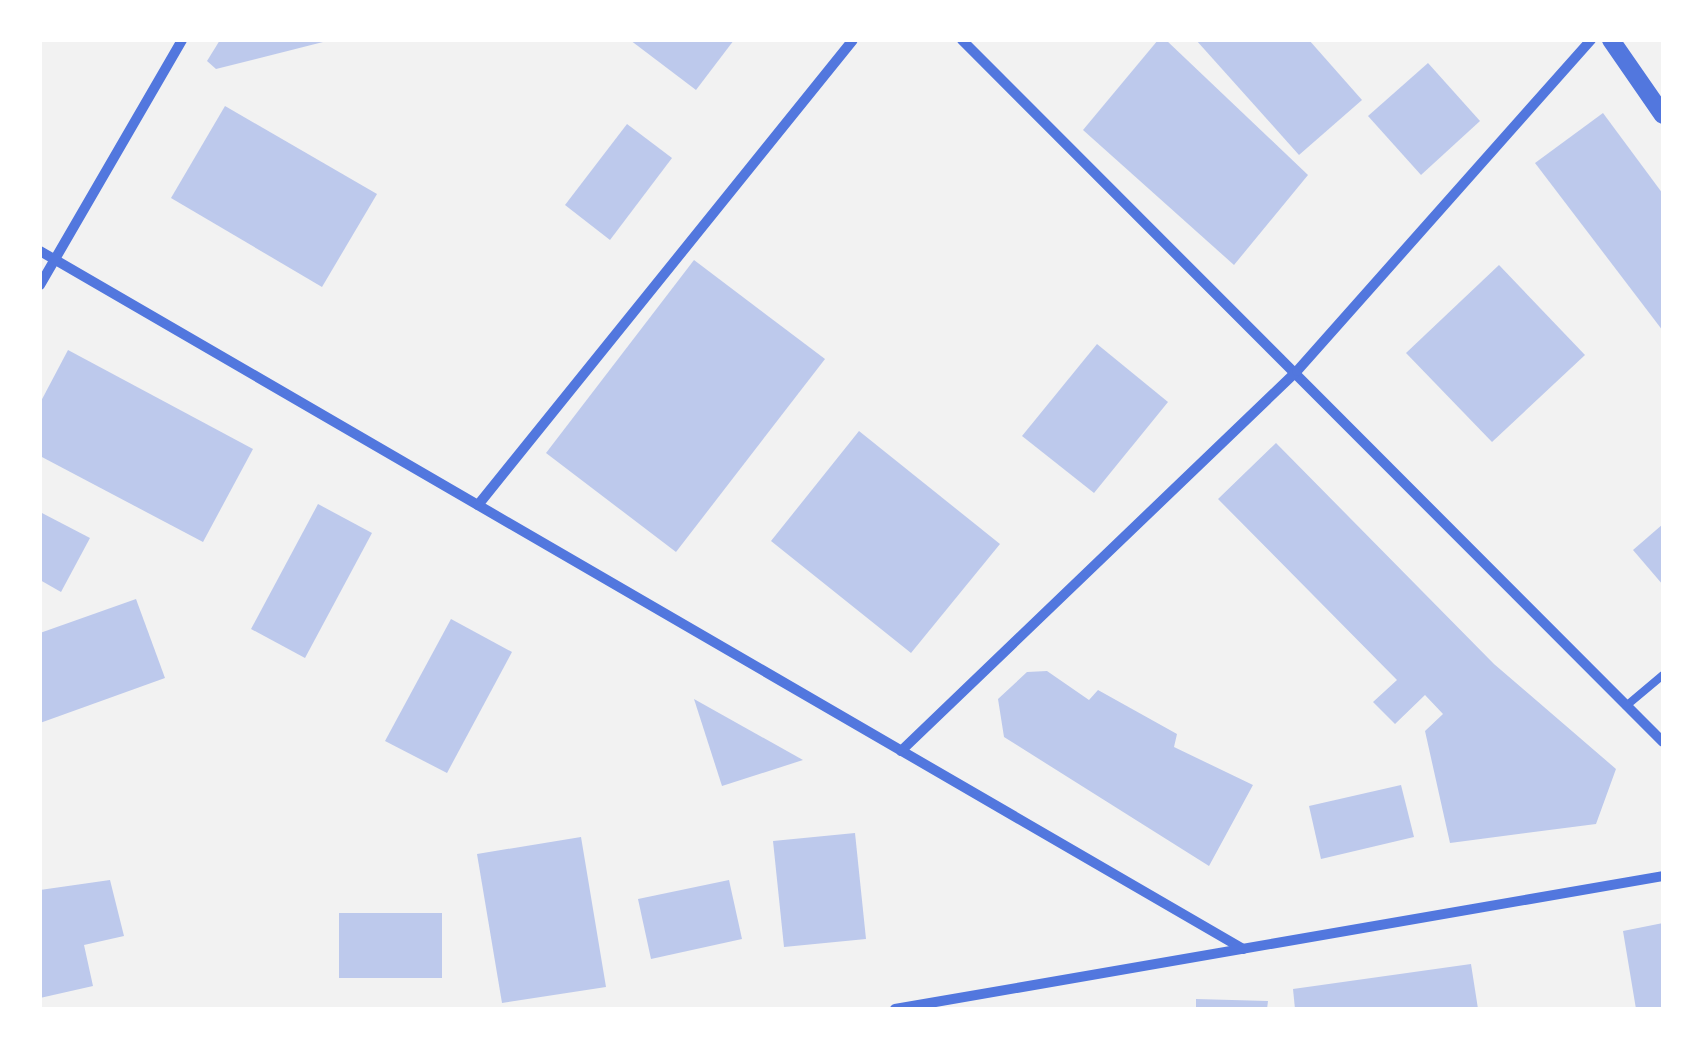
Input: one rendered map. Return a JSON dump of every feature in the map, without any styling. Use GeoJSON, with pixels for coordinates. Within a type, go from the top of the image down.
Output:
{"type":"FeatureCollection","features":[{"type":"Feature","properties":{"kind":"street"},"geometry":{"type":"LineString","coordinates":[[40,285],[182,40]]}},
{"type":"Feature","properties":{"kind":"street"},"geometry":{"type":"LineString","coordinates":[[478,504],[852,40]]}},
{"type":"Feature","properties":{"kind":"street"},"geometry":{"type":"LineString","coordinates":[[962,40],[1297,370],[1663,742]]}},
{"type":"Feature","properties":{"kind":"street"},"geometry":{"type":"LineString","coordinates":[[901,750],[1297,370],[1591,40]]}},
{"type":"Feature","properties":{"kind":"street"},"geometry":{"type":"LineString","coordinates":[[1611,40],[1663,115]]}},
{"type":"Feature","properties":{"kind":"street"},"geometry":{"type":"LineString","coordinates":[[40,251],[1243,949]]}},
{"type":"Feature","properties":{"kind":"street"},"geometry":{"type":"LineString","coordinates":[[895,1009],[1663,876]]}},
{"type":"Feature","properties":{"kind":"lane"},"geometry":{"type":"LineString","coordinates":[[1626,706],[1663,675]]}},
{"type":"Feature","properties":{"kind":"building"},"geometry":{"type":"Polygon","coordinates":[[[220,40],[327,41],[216,69],[207,61],[220,40]]]}},
{"type":"Feature","properties":{"kind":"building"},"geometry":{"type":"Polygon","coordinates":[[[630,40],[734,40],[696,90],[630,40]]]}},
{"type":"Feature","properties":{"kind":"building"},"geometry":{"type":"Polygon","coordinates":[[[1158,40],[1166,40],[1308,175],[1234,265],[1083,130],[1158,40]]]}},
{"type":"Feature","properties":{"kind":"building"},"geometry":{"type":"Polygon","coordinates":[[[1196,40],[1309,40],[1362,100],[1299,155],[1196,40]]]}},
{"type":"Feature","properties":{"kind":"building"},"geometry":{"type":"Polygon","coordinates":[[[1428,63],[1480,121],[1421,175],[1368,116],[1428,63]]]}},
{"type":"Feature","properties":{"kind":"building"},"geometry":{"type":"Polygon","coordinates":[[[225,106],[377,194],[322,287],[171,198],[225,106]]]}},
{"type":"Feature","properties":{"kind":"building"},"geometry":{"type":"Polygon","coordinates":[[[1603,113],[1663,194],[1663,331],[1535,163],[1603,113]]]}},
{"type":"Feature","properties":{"kind":"building"},"geometry":{"type":"Polygon","coordinates":[[[627,124],[672,158],[610,240],[565,205],[627,124]]]}},
{"type":"Feature","properties":{"kind":"building"},"geometry":{"type":"Polygon","coordinates":[[[694,260],[825,359],[676,552],[546,453],[694,260]]]}},
{"type":"Feature","properties":{"kind":"building"},"geometry":{"type":"Polygon","coordinates":[[[1499,265],[1585,355],[1492,442],[1406,353],[1499,265]]]}},
{"type":"Feature","properties":{"kind":"building"},"geometry":{"type":"Polygon","coordinates":[[[1097,344],[1168,402],[1094,493],[1022,436],[1097,344]]]}},
{"type":"Feature","properties":{"kind":"building"},"geometry":{"type":"Polygon","coordinates":[[[68,350],[253,449],[203,542],[40,456],[40,403],[68,350]]]}},
{"type":"Feature","properties":{"kind":"building"},"geometry":{"type":"Polygon","coordinates":[[[859,431],[1000,544],[911,653],[771,541],[859,431]]]}},
{"type":"Feature","properties":{"kind":"building"},"geometry":{"type":"Polygon","coordinates":[[[1276,443],[1494,664],[1616,769],[1596,824],[1450,843],[1425,731],[1443,714],[1425,695],[1395,724],[1373,702],[1397,680],[1218,499],[1276,443]]]}},
{"type":"Feature","properties":{"kind":"building"},"geometry":{"type":"Polygon","coordinates":[[[318,504],[372,533],[305,658],[251,629],[318,504]]]}},
{"type":"Feature","properties":{"kind":"building"},"geometry":{"type":"Polygon","coordinates":[[[40,512],[90,538],[61,592],[40,580],[40,512]]]}},
{"type":"Feature","properties":{"kind":"building"},"geometry":{"type":"Polygon","coordinates":[[[1663,524],[1663,585],[1633,550],[1663,524]]]}},
{"type":"Feature","properties":{"kind":"building"},"geometry":{"type":"Polygon","coordinates":[[[136,599],[165,678],[40,723],[40,633],[136,599]]]}},
{"type":"Feature","properties":{"kind":"building"},"geometry":{"type":"Polygon","coordinates":[[[451,619],[512,652],[447,773],[385,741],[451,619]]]}},
{"type":"Feature","properties":{"kind":"building"},"geometry":{"type":"Polygon","coordinates":[[[1047,671],[1089,700],[1098,690],[1177,734],[1174,747],[1253,785],[1209,866],[1004,737],[998,699],[1027,672],[1047,671]]]}},
{"type":"Feature","properties":{"kind":"building"},"geometry":{"type":"Polygon","coordinates":[[[694,699],[803,760],[722,786],[694,699]]]}},
{"type":"Feature","properties":{"kind":"building"},"geometry":{"type":"Polygon","coordinates":[[[1401,785],[1414,837],[1321,859],[1309,806],[1401,785]]]}},
{"type":"Feature","properties":{"kind":"building"},"geometry":{"type":"Polygon","coordinates":[[[855,833],[866,939],[784,947],[773,841],[855,833]]]}},
{"type":"Feature","properties":{"kind":"building"},"geometry":{"type":"Polygon","coordinates":[[[581,837],[606,987],[502,1003],[477,854],[581,837]]]}},
{"type":"Feature","properties":{"kind":"building"},"geometry":{"type":"Polygon","coordinates":[[[110,880],[124,936],[84,945],[93,986],[40,998],[40,890],[110,880]]]}},
{"type":"Feature","properties":{"kind":"building"},"geometry":{"type":"Polygon","coordinates":[[[729,880],[742,939],[651,959],[638,899],[729,880]]]}},
{"type":"Feature","properties":{"kind":"building"},"geometry":{"type":"Polygon","coordinates":[[[339,913],[442,913],[442,978],[339,978],[339,913]]]}},
{"type":"Feature","properties":{"kind":"building"},"geometry":{"type":"Polygon","coordinates":[[[1663,923],[1663,1009],[1636,1009],[1623,931],[1663,923]]]}},
{"type":"Feature","properties":{"kind":"building"},"geometry":{"type":"Polygon","coordinates":[[[1471,964],[1478,1009],[1295,1009],[1293,989],[1471,964]]]}},
{"type":"Feature","properties":{"kind":"building"},"geometry":{"type":"Polygon","coordinates":[[[1196,999],[1268,1001],[1267,1009],[1196,1009],[1196,999]]]}}]}
